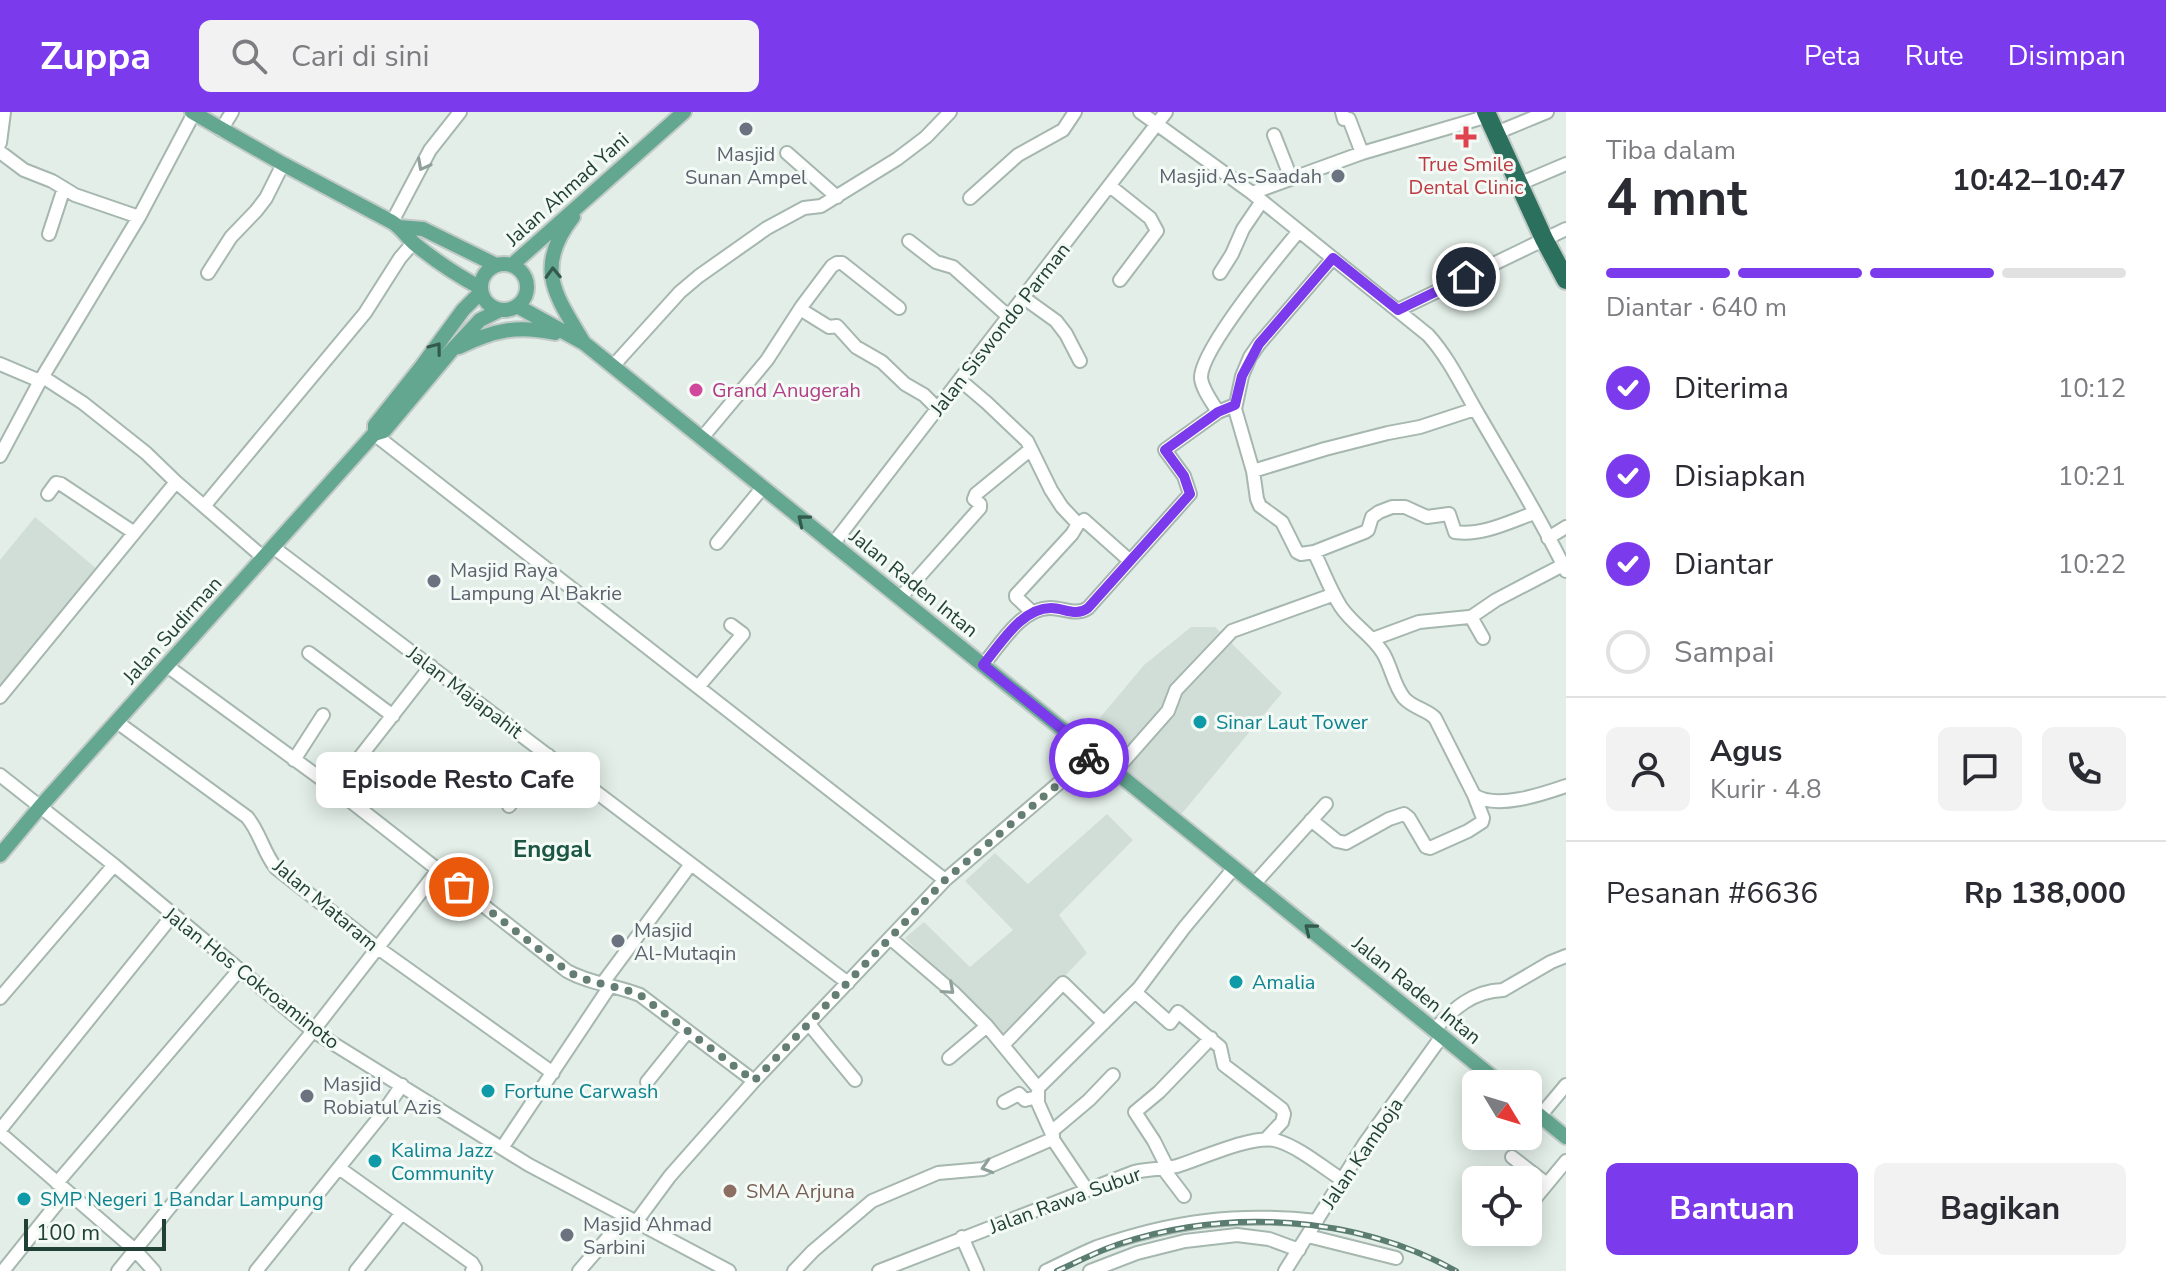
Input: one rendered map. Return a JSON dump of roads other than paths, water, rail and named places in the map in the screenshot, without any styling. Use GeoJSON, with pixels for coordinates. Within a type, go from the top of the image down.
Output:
{"type":"FeatureCollection","features":[{"type":"Feature","properties":{"kind":"highway"},"geometry":{"type":"LineString","coordinates":[[1490,120],[1566,280]]}},
{"type":"Feature","properties":{"kind":"main road","name":"Jalan Ahmad Yani"},"geometry":{"type":"LineString","coordinates":[[512,265],[684,112]]}},
{"type":"Feature","properties":{"kind":"main road"},"geometry":{"type":"LineString","coordinates":[[193,113],[396,224],[423,229],[496,265],[512,265],[524,273],[528,287],[523,301],[512,309],[500,310],[492,306],[481,290],[482,278],[496,265]]}},
{"type":"Feature","properties":{"kind":"main road"},"geometry":{"type":"LineString","coordinates":[[579,340],[552,284],[551,267],[556,246],[566,226],[590,196]]}},
{"type":"Feature","properties":{"kind":"main road"},"geometry":{"type":"LineString","coordinates":[[396,224],[413,243],[481,290]]}},
{"type":"Feature","properties":{"kind":"main road","name":"Jalan Sudirman"},"geometry":{"type":"LineString","coordinates":[[375,434],[375,425],[481,290]]}},
{"type":"Feature","properties":{"kind":"main road","name":"Jalan Raden Intan"},"geometry":{"type":"LineString","coordinates":[[517,306],[579,340],[613,366],[1484,1070]]}},
{"type":"Feature","properties":{"kind":"main road","name":"Jalan Sudirman"},"geometry":{"type":"LineString","coordinates":[[0,855],[375,434],[384,431],[451,351],[480,320],[500,310]]}},
{"type":"Feature","properties":{"kind":"main road"},"geometry":{"type":"LineString","coordinates":[[451,351],[478,338],[509,329],[538,330],[579,340]]}},
{"type":"Feature","properties":{"kind":"main road"},"geometry":{"type":"LineString","coordinates":[[1542,1118],[1566,1137]]}},
{"type":"Feature","properties":{"kind":"street"},"geometry":{"type":"LineString","coordinates":[[0,143],[4,112]]}},
{"type":"Feature","properties":{"kind":"street"},"geometry":{"type":"LineString","coordinates":[[221,130],[232,112]]}},
{"type":"Feature","properties":{"kind":"street"},"geometry":{"type":"LineString","coordinates":[[396,224],[430,150],[460,112]]}},
{"type":"Feature","properties":{"kind":"street"},"geometry":{"type":"LineString","coordinates":[[613,366],[680,292],[699,276],[767,228],[804,208],[821,206],[897,159],[926,137],[950,112]]}},
{"type":"Feature","properties":{"kind":"street"},"geometry":{"type":"LineString","coordinates":[[970,198],[1018,155],[1063,130],[1075,112]]}},
{"type":"Feature","properties":{"kind":"street"},"geometry":{"type":"LineString","coordinates":[[1140,112],[1257,197],[1436,344],[1565,568],[1513,590],[1471,617],[1419,622],[1373,639]]}},
{"type":"Feature","properties":{"kind":"street","name":"Jalan Siswondo Parman"},"geometry":{"type":"LineString","coordinates":[[833,544],[1166,112]]}},
{"type":"Feature","properties":{"kind":"street"},"geometry":{"type":"LineString","coordinates":[[1342,112],[1344,119],[1349,119],[1362,153]]}},
{"type":"Feature","properties":{"kind":"street"},"geometry":{"type":"LineString","coordinates":[[1220,273],[1232,254],[1257,197],[1291,178],[1362,153],[1490,120],[1547,112]]}},
{"type":"Feature","properties":{"kind":"street"},"geometry":{"type":"LineString","coordinates":[[0,456],[42,379],[139,217],[193,113]]}},
{"type":"Feature","properties":{"kind":"street"},"geometry":{"type":"LineString","coordinates":[[1274,135],[1291,178]]}},
{"type":"Feature","properties":{"kind":"street"},"geometry":{"type":"LineString","coordinates":[[0,152],[24,170],[52,181],[75,195],[139,217]]}},
{"type":"Feature","properties":{"kind":"street"},"geometry":{"type":"LineString","coordinates":[[787,153],[837,197]]}},
{"type":"Feature","properties":{"kind":"street"},"geometry":{"type":"LineString","coordinates":[[208,273],[231,237],[266,198],[283,164]]}},
{"type":"Feature","properties":{"kind":"street"},"geometry":{"type":"LineString","coordinates":[[1519,184],[1566,164]]}},
{"type":"Feature","properties":{"kind":"street"},"geometry":{"type":"LineString","coordinates":[[1110,186],[1150,218],[1157,231],[1120,280]]}},
{"type":"Feature","properties":{"kind":"street"},"geometry":{"type":"LineString","coordinates":[[49,234],[64,188]]}},
{"type":"Feature","properties":{"kind":"street"},"geometry":{"type":"LineString","coordinates":[[1398,310],[1566,229]]}},
{"type":"Feature","properties":{"kind":"street"},"geometry":{"type":"LineString","coordinates":[[1218,412],[1202,382],[1203,367],[1242,304],[1299,231]]}},
{"type":"Feature","properties":{"kind":"street"},"geometry":{"type":"LineString","coordinates":[[909,241],[936,262],[953,267],[1009,317]]}},
{"type":"Feature","properties":{"kind":"street"},"geometry":{"type":"LineString","coordinates":[[205,505],[365,313],[413,243]]}},
{"type":"Feature","properties":{"kind":"street"},"geometry":{"type":"LineString","coordinates":[[1333,258],[1259,344],[1242,376],[1235,405],[1260,506],[1282,522],[1297,552],[1301,554],[1365,532],[1372,517],[1392,507],[1405,507],[1427,517],[1449,514],[1455,532],[1459,533],[1485,530],[1534,513]]}},
{"type":"Feature","properties":{"kind":"street"},"geometry":{"type":"LineString","coordinates":[[702,438],[767,360],[832,266],[842,263],[899,308]]}},
{"type":"Feature","properties":{"kind":"street"},"geometry":{"type":"LineString","coordinates":[[1024,298],[1056,321],[1080,361]]}},
{"type":"Feature","properties":{"kind":"street"},"geometry":{"type":"LineString","coordinates":[[800,309],[829,327],[837,326],[856,347],[882,362],[938,409]]}},
{"type":"Feature","properties":{"kind":"street","name":"Jalan Majapahit"},"geometry":{"type":"LineString","coordinates":[[0,364],[42,379],[95,412],[205,505],[431,666],[848,983]]}},
{"type":"Feature","properties":{"kind":"street"},"geometry":{"type":"LineString","coordinates":[[960,380],[1027,441],[1051,490],[1078,524]]}},
{"type":"Feature","properties":{"kind":"street"},"geometry":{"type":"LineString","coordinates":[[983,665],[1032,612],[1049,608],[1084,612],[1190,494],[1184,476],[1165,450],[1218,412],[1235,405]]}},
{"type":"Feature","properties":{"kind":"street"},"geometry":{"type":"LineString","coordinates":[[1253,471],[1325,449],[1420,427],[1475,409]]}},
{"type":"Feature","properties":{"kind":"street"},"geometry":{"type":"LineString","coordinates":[[375,434],[945,880]]}},
{"type":"Feature","properties":{"kind":"street"},"geometry":{"type":"LineString","coordinates":[[900,598],[980,508],[974,499],[976,494],[1031,449]]}},
{"type":"Feature","properties":{"kind":"street"},"geometry":{"type":"LineString","coordinates":[[0,697],[176,482]]}},
{"type":"Feature","properties":{"kind":"street"},"geometry":{"type":"LineString","coordinates":[[48,494],[56,483],[61,484],[133,532]]}},
{"type":"Feature","properties":{"kind":"street"},"geometry":{"type":"LineString","coordinates":[[717,543],[763,487]]}},
{"type":"Feature","properties":{"kind":"street"},"geometry":{"type":"LineString","coordinates":[[1032,612],[1016,595],[1084,520],[1130,561]]}},
{"type":"Feature","properties":{"kind":"street"},"geometry":{"type":"LineString","coordinates":[[1548,538],[1566,527]]}},
{"type":"Feature","properties":{"kind":"street"},"geometry":{"type":"LineString","coordinates":[[1311,820],[1337,841],[1346,843],[1404,814],[1426,847],[1430,848],[1468,831],[1483,818],[1435,718],[1405,698],[1395,683],[1385,656],[1373,639],[1332,595],[1314,552]]}},
{"type":"Feature","properties":{"kind":"street"},"geometry":{"type":"LineString","coordinates":[[1116,770],[1168,711],[1176,690],[1232,631],[1332,595]]}},
{"type":"Feature","properties":{"kind":"street"},"geometry":{"type":"LineString","coordinates":[[1471,617],[1483,638]]}},
{"type":"Feature","properties":{"kind":"street"},"geometry":{"type":"LineString","coordinates":[[698,687],[743,634],[731,625]]}},
{"type":"Feature","properties":{"kind":"street"},"geometry":{"type":"LineString","coordinates":[[309,653],[393,716]]}},
{"type":"Feature","properties":{"kind":"street"},"geometry":{"type":"LineString","coordinates":[[167,666],[335,789],[567,971],[580,978],[640,995],[754,1081]]}},
{"type":"Feature","properties":{"kind":"street"},"geometry":{"type":"LineString","coordinates":[[335,789],[431,666]]}},
{"type":"Feature","properties":{"kind":"street"},"geometry":{"type":"LineString","coordinates":[[294,760],[323,715]]}},
{"type":"Feature","properties":{"kind":"street","name":"Jalan Mataram"},"geometry":{"type":"LineString","coordinates":[[117,722],[247,817],[276,868],[378,948],[553,1073]]}},
{"type":"Feature","properties":{"kind":"street"},"geometry":{"type":"LineString","coordinates":[[579,1271],[945,880],[1093,754]]}},
{"type":"Feature","properties":{"kind":"street"},"geometry":{"type":"LineString","coordinates":[[509,806],[548,755]]}},
{"type":"Feature","properties":{"kind":"street","name":"Jalan Hos Cokroaminoto"},"geometry":{"type":"LineString","coordinates":[[1,778],[114,865],[313,1031],[502,1148],[729,1271]]}},
{"type":"Feature","properties":{"kind":"street"},"geometry":{"type":"LineString","coordinates":[[1474,795],[1486,801],[1504,801],[1566,786]]}},
{"type":"Feature","properties":{"kind":"street"},"geometry":{"type":"LineString","coordinates":[[1254,884],[1326,804]]}},
{"type":"Feature","properties":{"kind":"street"},"geometry":{"type":"LineString","coordinates":[[502,1148],[553,1073],[606,985],[691,864]]}},
{"type":"Feature","properties":{"kind":"street"},"geometry":{"type":"LineString","coordinates":[[0,998],[114,865]]}},
{"type":"Feature","properties":{"kind":"street"},"geometry":{"type":"LineString","coordinates":[[1004,1102],[1019,1094],[1025,1100],[1038,1092],[1135,992],[1234,868]]}},
{"type":"Feature","properties":{"kind":"street"},"geometry":{"type":"LineString","coordinates":[[118,1271],[313,1031],[438,870]]}},
{"type":"Feature","properties":{"kind":"street"},"geometry":{"type":"LineString","coordinates":[[154,1271],[135,1250],[0,1131],[172,916]]}},
{"type":"Feature","properties":{"kind":"street"},"geometry":{"type":"LineString","coordinates":[[890,938],[953,992],[1003,1045],[1038,1092],[1038,1103],[1052,1135],[1087,1190]]}},
{"type":"Feature","properties":{"kind":"street","name":"Jalan Kamboja"},"geometry":{"type":"LineString","coordinates":[[1285,1271],[1341,1179],[1452,1010],[1472,998],[1503,990],[1566,956]]}},
{"type":"Feature","properties":{"kind":"street"},"geometry":{"type":"LineString","coordinates":[[3,1271],[62,1187],[239,970]]}},
{"type":"Feature","properties":{"kind":"street"},"geometry":{"type":"LineString","coordinates":[[1003,1045],[1063,983],[1104,1023]]}},
{"type":"Feature","properties":{"kind":"street"},"geometry":{"type":"LineString","coordinates":[[1135,992],[1170,1023],[1178,1012],[1211,1038],[1220,1047],[1224,1065],[1284,1111],[1282,1122],[1266,1139]]}},
{"type":"Feature","properties":{"kind":"street"},"geometry":{"type":"LineString","coordinates":[[809,1024],[855,1080]]}},
{"type":"Feature","properties":{"kind":"street"},"geometry":{"type":"LineString","coordinates":[[949,1058],[987,1026]]}},
{"type":"Feature","properties":{"kind":"street"},"geometry":{"type":"LineString","coordinates":[[647,1082],[688,1031]]}},
{"type":"Feature","properties":{"kind":"street"},"geometry":{"type":"LineString","coordinates":[[1184,1196],[1135,1112],[1159,1092],[1211,1038]]}},
{"type":"Feature","properties":{"kind":"street"},"geometry":{"type":"LineString","coordinates":[[794,1271],[821,1243],[872,1201],[938,1173],[983,1169],[1052,1135],[1113,1075]]}},
{"type":"Feature","properties":{"kind":"street"},"geometry":{"type":"LineString","coordinates":[[256,1271],[402,1085]]}},
{"type":"Feature","properties":{"kind":"street"},"geometry":{"type":"LineString","coordinates":[[1542,1104],[1566,1085]]}},
{"type":"Feature","properties":{"kind":"street"},"geometry":{"type":"LineString","coordinates":[[1266,1139],[1292,1148],[1341,1179]]}},
{"type":"Feature","properties":{"kind":"street","name":"Jalan Rawa Subur"},"geometry":{"type":"LineString","coordinates":[[879,1271],[1134,1172],[1165,1167],[1266,1139]]}},
{"type":"Feature","properties":{"kind":"street"},"geometry":{"type":"LineString","coordinates":[[1512,1157],[1547,1184]]}},
{"type":"Feature","properties":{"kind":"street"},"geometry":{"type":"LineString","coordinates":[[1542,1190],[1566,1161]]}},
{"type":"Feature","properties":{"kind":"street"},"geometry":{"type":"LineString","coordinates":[[339,1168],[472,1263],[475,1268],[472,1271]]}},
{"type":"Feature","properties":{"kind":"street"},"geometry":{"type":"LineString","coordinates":[[356,1271],[401,1214]]}},
{"type":"Feature","properties":{"kind":"street"},"geometry":{"type":"LineString","coordinates":[[1046,1271],[1096,1248],[1178,1223],[1233,1217],[1317,1221]]}},
{"type":"Feature","properties":{"kind":"street"},"geometry":{"type":"LineString","coordinates":[[1090,1271],[1185,1241],[1237,1235],[1269,1239],[1299,1250]]}},
{"type":"Feature","properties":{"kind":"street"},"geometry":{"type":"LineString","coordinates":[[1308,1236],[1396,1258]]}},
{"type":"Feature","properties":{"kind":"street"},"geometry":{"type":"LineString","coordinates":[[962,1237],[977,1271]]}},
{"type":"Feature","properties":{"kind":"railway"},"geometry":{"type":"LineString","coordinates":[[1057,1271],[1111,1247],[1160,1233],[1203,1225],[1246,1222],[1333,1228],[1376,1238],[1417,1252],[1456,1271]]}},
{"type":"Feature","properties":{"kind":"place","name":"Masjid Sunan Ampel"},"geometry":{"type":"Point","coordinates":[746,129]}},
{"type":"Feature","properties":{"kind":"place","name":"True Smile Dental Clinic"},"geometry":{"type":"Point","coordinates":[1466,137]}},
{"type":"Feature","properties":{"kind":"place","name":"Masjid As-Saadah"},"geometry":{"type":"Point","coordinates":[1338,176]}},
{"type":"Feature","properties":{"kind":"place","name":"Grand Anugerah"},"geometry":{"type":"Point","coordinates":[696,390]}},
{"type":"Feature","properties":{"kind":"place","name":"Masjid Raya Lampung Al Bakrie"},"geometry":{"type":"Point","coordinates":[434,581]}},
{"type":"Feature","properties":{"kind":"place","name":"Sinar Laut Tower"},"geometry":{"type":"Point","coordinates":[1200,722]}},
{"type":"Feature","properties":{"kind":"place","name":"Episode Resto Cafe"},"geometry":{"type":"Point","coordinates":[459,887]}},
{"type":"Feature","properties":{"kind":"place","name":"Masjid Al-Mutaqin"},"geometry":{"type":"Point","coordinates":[618,941]}},
{"type":"Feature","properties":{"kind":"place","name":"Amalia"},"geometry":{"type":"Point","coordinates":[1236,982]}},
{"type":"Feature","properties":{"kind":"place","name":"Fortune Carwash"},"geometry":{"type":"Point","coordinates":[488,1091]}},
{"type":"Feature","properties":{"kind":"place","name":"Masjid Robiatul Azis"},"geometry":{"type":"Point","coordinates":[307,1096]}},
{"type":"Feature","properties":{"kind":"place","name":"Kalima Jazz Community"},"geometry":{"type":"Point","coordinates":[375,1161]}},
{"type":"Feature","properties":{"kind":"place","name":"SMA Arjuna"},"geometry":{"type":"Point","coordinates":[730,1191]}},
{"type":"Feature","properties":{"kind":"place","name":"SMP Negeri 1 Bandar Lampung"},"geometry":{"type":"Point","coordinates":[24,1199]}},
{"type":"Feature","properties":{"kind":"place","name":"Masjid Ahmad Sarbini"},"geometry":{"type":"Point","coordinates":[567,1235]}},
{"type":"Feature","properties":{"kind":"district","name":"Enggal"},"geometry":{"type":"Point","coordinates":[552,849]}}]}
